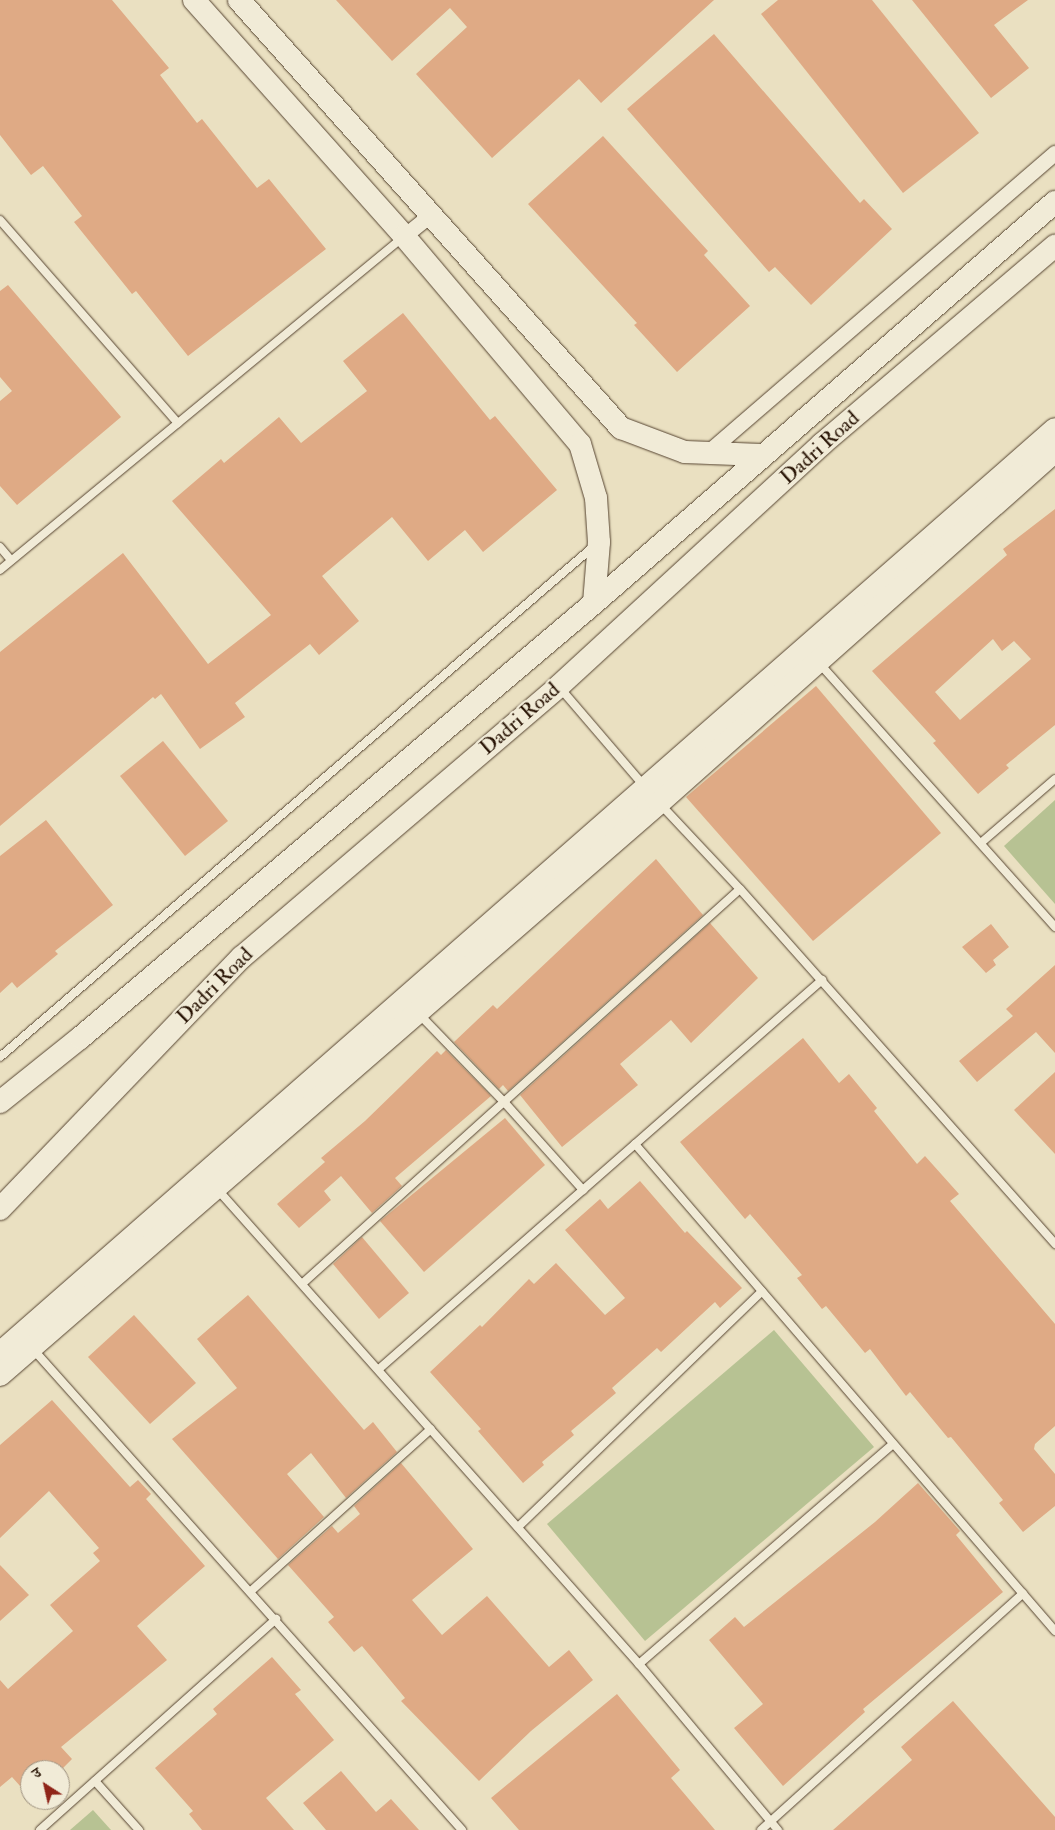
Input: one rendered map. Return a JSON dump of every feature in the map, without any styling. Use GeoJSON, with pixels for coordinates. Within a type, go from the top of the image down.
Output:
{"type":"FeatureCollection","features":[{"type":"Feature","properties":{"kind":"street"},"geometry":{"type":"LineString","coordinates":[[194,0],[404,236],[580,444],[596,498],[599,542],[594,603]]}},
{"type":"Feature","properties":{"kind":"street"},"geometry":{"type":"LineString","coordinates":[[239,0],[621,428],[685,452],[761,455]]}},
{"type":"Feature","properties":{"kind":"street"},"geometry":{"type":"LineString","coordinates":[[708,452],[1055,152]]}},
{"type":"Feature","properties":{"kind":"street","name":"Dadri Road"},"geometry":{"type":"LineString","coordinates":[[0,1102],[80,1038],[594,603],[761,455],[1055,202]]}},
{"type":"Feature","properties":{"kind":"street"},"geometry":{"type":"LineString","coordinates":[[404,236],[431,214]]}},
{"type":"Feature","properties":{"kind":"street","name":"Dadri Road"},"geometry":{"type":"LineString","coordinates":[[0,1209],[242,957],[559,686],[822,444],[1055,246]]}},
{"type":"Feature","properties":{"kind":"street"},"geometry":{"type":"LineString","coordinates":[[0,1375],[26,1341],[653,795],[811,654],[1055,429]]}},
{"type":"Feature","properties":{"kind":"street"},"geometry":{"type":"LineString","coordinates":[[811,654],[1055,451]]}},
{"type":"Feature","properties":{"kind":"street"},"geometry":{"type":"LineString","coordinates":[[0,1116],[80,1038]]}},
{"type":"Feature","properties":{"kind":"street"},"geometry":{"type":"LineString","coordinates":[[0,1190],[48,1147],[83,1124]]}},
{"type":"Feature","properties":{"kind":"street"},"geometry":{"type":"LineString","coordinates":[[0,1353],[26,1341]]}},
{"type":"Feature","properties":{"kind":"lane"},"geometry":{"type":"LineString","coordinates":[[0,220],[178,423]]}},
{"type":"Feature","properties":{"kind":"lane"},"geometry":{"type":"LineString","coordinates":[[0,570],[404,236]]}},
{"type":"Feature","properties":{"kind":"lane"},"geometry":{"type":"LineString","coordinates":[[0,1057],[599,542]]}},
{"type":"Feature","properties":{"kind":"lane"},"geometry":{"type":"LineString","coordinates":[[0,547],[11,560]]}},
{"type":"Feature","properties":{"kind":"lane"},"geometry":{"type":"LineString","coordinates":[[811,654],[982,842],[1055,927]]}},
{"type":"Feature","properties":{"kind":"lane"},"geometry":{"type":"LineString","coordinates":[[559,686],[653,795],[822,980],[1055,1244]]}},
{"type":"Feature","properties":{"kind":"lane"},"geometry":{"type":"LineString","coordinates":[[982,842],[1055,779]]}},
{"type":"Feature","properties":{"kind":"lane"},"geometry":{"type":"LineString","coordinates":[[303,1283],[740,889]]}},
{"type":"Feature","properties":{"kind":"lane"},"geometry":{"type":"LineString","coordinates":[[379,1369],[822,980]]}},
{"type":"Feature","properties":{"kind":"lane"},"geometry":{"type":"LineString","coordinates":[[410,1005],[505,1102],[583,1190]]}},
{"type":"Feature","properties":{"kind":"lane"},"geometry":{"type":"LineString","coordinates":[[635,1144],[1055,1631]]}},
{"type":"Feature","properties":{"kind":"lane"},"geometry":{"type":"LineString","coordinates":[[210,1182],[303,1283],[639,1664],[778,1830]]}},
{"type":"Feature","properties":{"kind":"lane"},"geometry":{"type":"LineString","coordinates":[[518,1526],[762,1291]]}},
{"type":"Feature","properties":{"kind":"lane"},"geometry":{"type":"LineString","coordinates":[[26,1341],[276,1619],[462,1830]]}},
{"type":"Feature","properties":{"kind":"lane"},"geometry":{"type":"LineString","coordinates":[[251,1591],[431,1428]]}},
{"type":"Feature","properties":{"kind":"lane"},"geometry":{"type":"LineString","coordinates":[[639,1664],[893,1444]]}},
{"type":"Feature","properties":{"kind":"lane"},"geometry":{"type":"LineString","coordinates":[[761,1830],[1023,1593]]}},
{"type":"Feature","properties":{"kind":"lane"},"geometry":{"type":"LineString","coordinates":[[40,1830],[276,1619]]}},
{"type":"Feature","properties":{"kind":"lane"},"geometry":{"type":"LineString","coordinates":[[95,1781],[139,1830]]}},
{"type":"Feature","properties":{"kind":"green space"},"geometry":{"type":"Polygon","coordinates":[[[1055,800],[1055,904],[1004,846],[1055,800]]]}},
{"type":"Feature","properties":{"kind":"green space"},"geometry":{"type":"Polygon","coordinates":[[[774,1330],[874,1447],[645,1641],[547,1524],[774,1330]]]}},
{"type":"Feature","properties":{"kind":"green space"},"geometry":{"type":"Polygon","coordinates":[[[93,1810],[111,1830],[70,1830],[93,1810]]]}},
{"type":"Feature","properties":{"kind":"building"},"geometry":{"type":"Polygon","coordinates":[[[0,0],[112,0],[169,68],[160,75],[197,123],[202,119],[257,188],[269,179],[326,249],[188,356],[136,291],[132,294],[74,222],[82,216],[43,166],[31,175],[0,135],[0,0]]]}},
{"type":"Feature","properties":{"kind":"building"},"geometry":{"type":"Polygon","coordinates":[[[336,0],[714,0],[601,103],[579,79],[492,158],[416,74],[467,27],[450,8],[392,61],[336,0]]]}},
{"type":"Feature","properties":{"kind":"building"},"geometry":{"type":"Polygon","coordinates":[[[778,0],[872,0],[979,133],[903,193],[761,14],[778,0]]]}},
{"type":"Feature","properties":{"kind":"building"},"geometry":{"type":"Polygon","coordinates":[[[912,0],[1028,0],[994,25],[1029,68],[991,98],[912,0]]]}},
{"type":"Feature","properties":{"kind":"building"},"geometry":{"type":"Polygon","coordinates":[[[714,34],[860,203],[864,199],[892,229],[811,305],[775,267],[769,272],[627,109],[714,34]]]}},
{"type":"Feature","properties":{"kind":"building"},"geometry":{"type":"Polygon","coordinates":[[[603,136],[708,251],[704,255],[750,306],[677,372],[634,325],[637,323],[528,204],[603,136]]]}},
{"type":"Feature","properties":{"kind":"building"},"geometry":{"type":"Polygon","coordinates":[[[8,285],[121,417],[17,505],[0,486],[0,401],[12,391],[0,377],[0,291],[8,285]]]}},
{"type":"Feature","properties":{"kind":"building"},"geometry":{"type":"Polygon","coordinates":[[[403,313],[490,420],[495,416],[557,490],[483,552],[465,530],[428,561],[392,517],[322,576],[359,621],[319,655],[310,644],[235,703],[245,717],[200,749],[161,694],[155,699],[153,697],[0,826],[0,652],[123,553],[208,664],[271,615],[172,501],[221,459],[224,463],[279,417],[301,443],[367,391],[343,361],[403,313]]]}},
{"type":"Feature","properties":{"kind":"building"},"geometry":{"type":"Polygon","coordinates":[[[1055,509],[1055,725],[1006,765],[1009,768],[978,794],[933,743],[936,741],[872,671],[1007,555],[1003,549],[1055,509]],[[993,639],[935,692],[960,720],[1031,659],[1014,641],[1002,651],[993,639]]]}},
{"type":"Feature","properties":{"kind":"building"},"geometry":{"type":"Polygon","coordinates":[[[816,686],[941,833],[813,941],[686,797],[816,686]]]}},
{"type":"Feature","properties":{"kind":"building"},"geometry":{"type":"Polygon","coordinates":[[[163,741],[228,821],[185,856],[120,776],[163,741]]]}},
{"type":"Feature","properties":{"kind":"building"},"geometry":{"type":"Polygon","coordinates":[[[46,820],[113,905],[55,951],[58,954],[17,988],[12,982],[0,993],[0,856],[46,820]]]}},
{"type":"Feature","properties":{"kind":"building"},"geometry":{"type":"Polygon","coordinates":[[[656,859],[703,915],[508,1091],[503,1085],[499,1089],[454,1042],[493,1005],[497,1009],[656,859]]]}},
{"type":"Feature","properties":{"kind":"building"},"geometry":{"type":"Polygon","coordinates":[[[710,923],[758,978],[691,1043],[671,1020],[620,1064],[638,1085],[562,1147],[520,1095],[710,923]]]}},
{"type":"Feature","properties":{"kind":"building"},"geometry":{"type":"Polygon","coordinates":[[[991,924],[1009,947],[993,960],[996,965],[986,973],[962,947],[991,924]]]}},
{"type":"Feature","properties":{"kind":"building"},"geometry":{"type":"Polygon","coordinates":[[[1055,965],[1055,1053],[1036,1032],[977,1082],[959,1061],[1013,1016],[1006,1009],[1055,965]]]}},
{"type":"Feature","properties":{"kind":"building"},"geometry":{"type":"Polygon","coordinates":[[[803,1038],[839,1083],[849,1074],[877,1108],[874,1111],[917,1164],[925,1156],[959,1194],[950,1201],[1055,1324],[1055,1426],[1035,1444],[1034,1449],[1055,1474],[1055,1506],[1023,1532],[999,1503],[1003,1500],[951,1437],[948,1438],[910,1392],[906,1396],[870,1349],[865,1353],[826,1306],[822,1309],[797,1278],[802,1275],[750,1214],[745,1219],[680,1142],[803,1038]]]}},
{"type":"Feature","properties":{"kind":"building"},"geometry":{"type":"Polygon","coordinates":[[[446,1050],[491,1096],[395,1178],[402,1186],[372,1213],[341,1176],[324,1191],[331,1200],[299,1228],[277,1204],[325,1162],[321,1158],[365,1121],[437,1051],[441,1055],[446,1050]]]}},
{"type":"Feature","properties":{"kind":"building"},"geometry":{"type":"Polygon","coordinates":[[[1055,1072],[1055,1154],[1014,1110],[1055,1072]]]}},
{"type":"Feature","properties":{"kind":"building"},"geometry":{"type":"Polygon","coordinates":[[[505,1118],[545,1165],[424,1272],[380,1221],[505,1118]]]}},
{"type":"Feature","properties":{"kind":"building"},"geometry":{"type":"Polygon","coordinates":[[[640,1181],[685,1233],[687,1231],[742,1288],[720,1308],[715,1302],[661,1352],[657,1348],[612,1388],[616,1393],[571,1431],[574,1435],[542,1462],[544,1465],[523,1483],[478,1431],[481,1429],[430,1372],[480,1325],[482,1327],[529,1279],[534,1284],[556,1263],[605,1315],[625,1298],[565,1230],[600,1199],[608,1209],[640,1181]]]}},
{"type":"Feature","properties":{"kind":"building"},"geometry":{"type":"Polygon","coordinates":[[[362,1237],[409,1293],[379,1319],[333,1264],[362,1237]]]}},
{"type":"Feature","properties":{"kind":"building"},"geometry":{"type":"Polygon","coordinates":[[[248,1295],[364,1430],[373,1422],[397,1452],[346,1498],[311,1453],[287,1474],[324,1517],[278,1559],[172,1439],[237,1388],[197,1339],[248,1295]]]}},
{"type":"Feature","properties":{"kind":"building"},"geometry":{"type":"Polygon","coordinates":[[[134,1315],[196,1383],[150,1424],[88,1357],[134,1315]]]}},
{"type":"Feature","properties":{"kind":"building"},"geometry":{"type":"Polygon","coordinates":[[[52,1400],[130,1487],[138,1480],[151,1494],[146,1499],[205,1566],[137,1626],[167,1660],[61,1747],[72,1759],[70,1761],[20,1760],[20,1786],[12,1777],[0,1787],[0,1680],[8,1689],[73,1631],[50,1605],[100,1561],[93,1553],[99,1548],[49,1491],[0,1538],[0,1445],[52,1400]]]}},
{"type":"Feature","properties":{"kind":"building"},"geometry":{"type":"Polygon","coordinates":[[[401,1463],[473,1549],[412,1600],[442,1635],[487,1596],[549,1667],[569,1650],[593,1680],[531,1731],[479,1781],[401,1701],[405,1698],[362,1646],[354,1652],[328,1622],[334,1617],[288,1565],[332,1526],[338,1533],[360,1514],[354,1506],[401,1463]]]}},
{"type":"Feature","properties":{"kind":"building"},"geometry":{"type":"Polygon","coordinates":[[[918,1483],[960,1531],[956,1535],[1003,1592],[863,1709],[865,1712],[783,1786],[734,1728],[763,1704],[709,1640],[735,1617],[744,1627],[875,1522],[918,1483]]]}},
{"type":"Feature","properties":{"kind":"building"},"geometry":{"type":"Polygon","coordinates":[[[0,1565],[29,1595],[0,1621],[0,1565]]]}},
{"type":"Feature","properties":{"kind":"building"},"geometry":{"type":"Polygon","coordinates":[[[272,1657],[301,1690],[295,1694],[334,1740],[266,1798],[294,1830],[202,1830],[189,1814],[193,1811],[155,1768],[217,1714],[213,1709],[272,1657]]]}},
{"type":"Feature","properties":{"kind":"building"},"geometry":{"type":"Polygon","coordinates":[[[617,1694],[680,1770],[671,1778],[715,1830],[519,1830],[491,1798],[617,1694]]]}},
{"type":"Feature","properties":{"kind":"building"},"geometry":{"type":"Polygon","coordinates":[[[953,1701],[1055,1817],[1055,1830],[833,1830],[912,1760],[901,1747],[953,1701]]]}},
{"type":"Feature","properties":{"kind":"building"},"geometry":{"type":"Polygon","coordinates":[[[341,1771],[376,1812],[391,1799],[419,1830],[326,1830],[303,1803],[341,1771]]]}}]}
